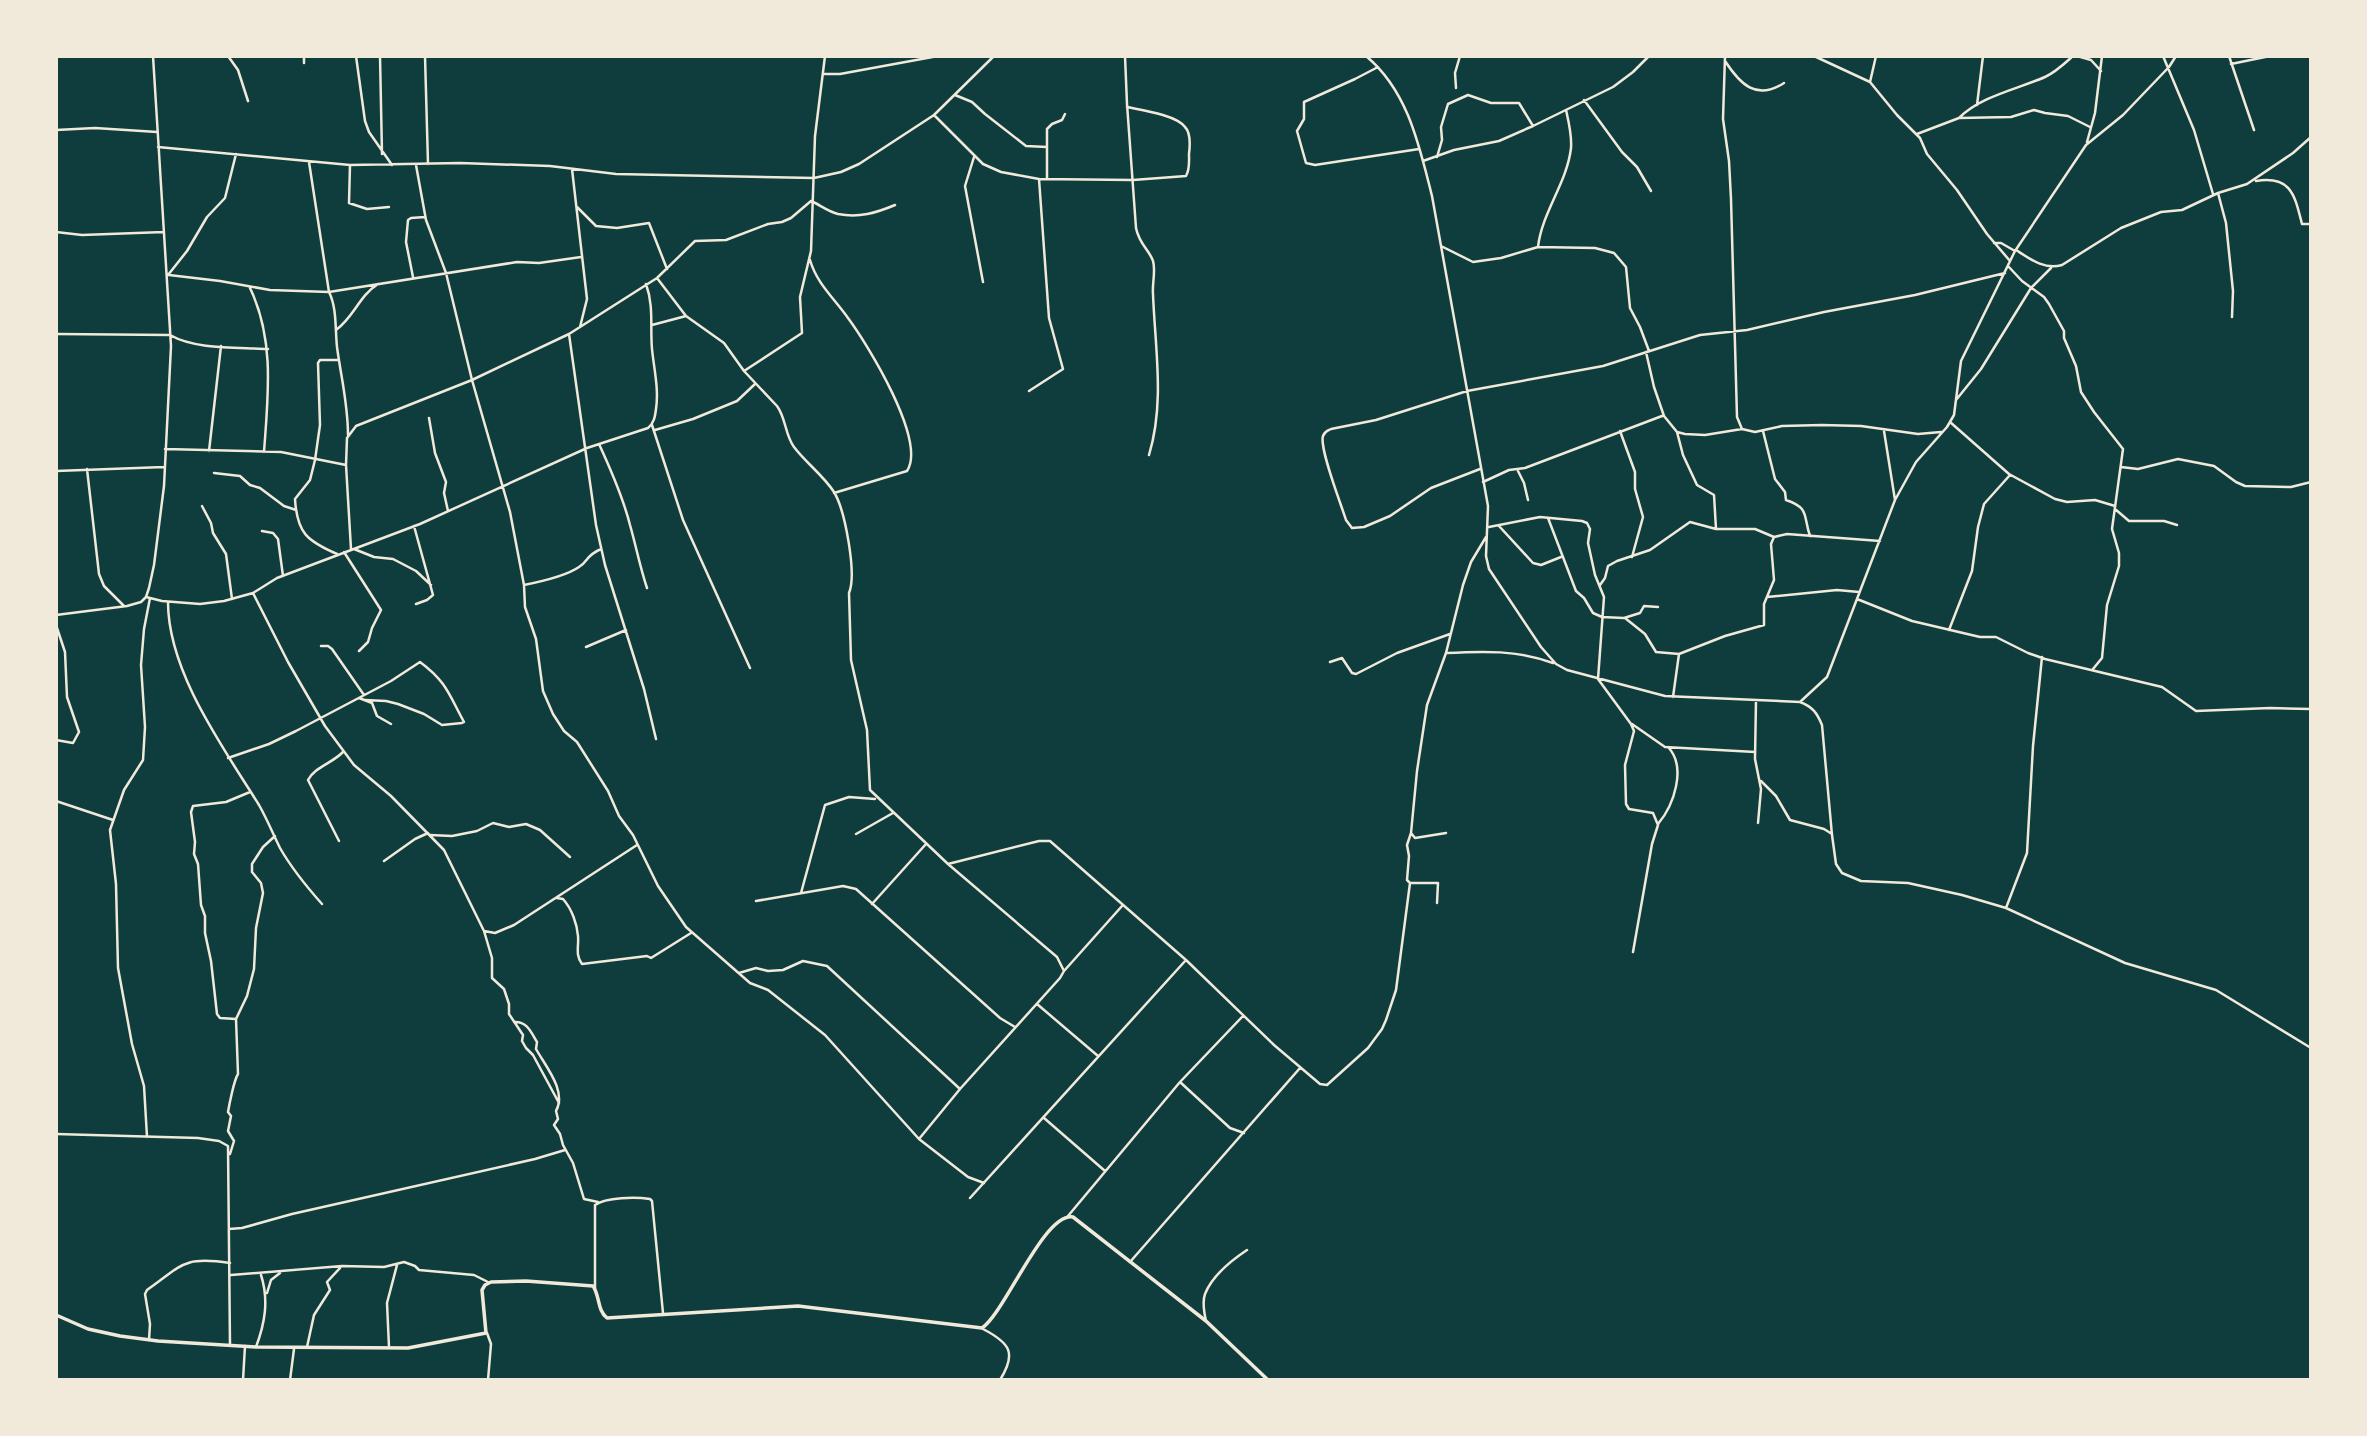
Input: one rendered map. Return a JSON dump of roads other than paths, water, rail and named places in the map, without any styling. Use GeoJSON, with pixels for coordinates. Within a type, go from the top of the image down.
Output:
{"type":"FeatureCollection","features":[{"type":"Feature","properties":{"kind":"street"},"geometry":{"type":"LineString","coordinates":[[148,1137],[144,1086],[132,1044],[118,968],[116,884],[110,830],[124,790],[143,760],[145,727],[141,665],[148,598],[159,536],[168,414],[170,335],[153,56]]}},
{"type":"Feature","properties":{"kind":"street"},"geometry":{"type":"LineString","coordinates":[[228,56],[237,70],[248,101]]}},
{"type":"Feature","properties":{"kind":"street"},"geometry":{"type":"LineString","coordinates":[[304,56],[304,64]]}},
{"type":"Feature","properties":{"kind":"street"},"geometry":{"type":"LineString","coordinates":[[356,56],[365,121],[382,154],[392,165]]}},
{"type":"Feature","properties":{"kind":"street"},"geometry":{"type":"LineString","coordinates":[[380,56],[382,154]]}},
{"type":"Feature","properties":{"kind":"street"},"geometry":{"type":"LineString","coordinates":[[425,56],[428,164]]}},
{"type":"Feature","properties":{"kind":"street"},"geometry":{"type":"LineString","coordinates":[[744,371],[802,333],[800,297],[810,260],[815,136],[825,56]]}},
{"type":"Feature","properties":{"kind":"street"},"geometry":{"type":"LineString","coordinates":[[823,74],[840,74],[938,56]]}},
{"type":"Feature","properties":{"kind":"street"},"geometry":{"type":"LineString","coordinates":[[158,147],[350,165],[550,166],[617,174],[814,178],[841,172],[859,164],[934,115],[994,56]]}},
{"type":"Feature","properties":{"kind":"street"},"geometry":{"type":"LineString","coordinates":[[1125,56],[1138,235],[1154,264],[1152,285],[1157,345],[1158,413],[1149,455]]}},
{"type":"Feature","properties":{"kind":"street"},"geometry":{"type":"LineString","coordinates":[[1366,56],[1378,67],[1402,100],[1432,196],[1483,482],[1489,527],[1486,556],[1489,569],[1541,647],[1556,664]]}},
{"type":"Feature","properties":{"kind":"street"},"geometry":{"type":"LineString","coordinates":[[1456,88],[1455,73],[1460,56]]}},
{"type":"Feature","properties":{"kind":"street"},"geometry":{"type":"LineString","coordinates":[[1423,161],[1454,150],[1499,141],[1533,126],[1613,87],[1648,56]]}},
{"type":"Feature","properties":{"kind":"street"},"geometry":{"type":"LineString","coordinates":[[1814,56],[1870,82],[1917,134],[1927,154],[2010,261]]}},
{"type":"Feature","properties":{"kind":"street"},"geometry":{"type":"LineString","coordinates":[[1870,82],[1876,56]]}},
{"type":"Feature","properties":{"kind":"street"},"geometry":{"type":"LineString","coordinates":[[1977,106],[1983,56]]}},
{"type":"Feature","properties":{"kind":"street"},"geometry":{"type":"LineString","coordinates":[[1917,134],[1959,118],[1977,106],[2048,75],[2075,56],[2094,62],[2101,71]]}},
{"type":"Feature","properties":{"kind":"street"},"geometry":{"type":"LineString","coordinates":[[2086,145],[2102,56]]}},
{"type":"Feature","properties":{"kind":"street"},"geometry":{"type":"LineString","coordinates":[[2163,56],[2194,130],[2213,195]]}},
{"type":"Feature","properties":{"kind":"street"},"geometry":{"type":"LineString","coordinates":[[1800,702],[1827,677],[1895,500],[1916,462],[1950,422],[1961,361],[2015,250],[2086,145],[2123,115],[2169,67],[2175,56]]}},
{"type":"Feature","properties":{"kind":"street"},"geometry":{"type":"LineString","coordinates":[[2229,56],[2254,130]]}},
{"type":"Feature","properties":{"kind":"street"},"geometry":{"type":"LineString","coordinates":[[2231,64],[2270,56]]}},
{"type":"Feature","properties":{"kind":"street"},"geometry":{"type":"LineString","coordinates":[[1725,58],[1742,83],[1749,88],[1770,90],[1784,83]]}},
{"type":"Feature","properties":{"kind":"street"},"geometry":{"type":"LineString","coordinates":[[1725,58],[1723,120],[1729,161],[1737,417],[1742,429]]}},
{"type":"Feature","properties":{"kind":"street"},"geometry":{"type":"LineString","coordinates":[[1378,67],[1304,102],[1304,119],[1297,131],[1306,163],[1315,165],[1419,149]]}},
{"type":"Feature","properties":{"kind":"street"},"geometry":{"type":"LineString","coordinates":[[955,95],[972,102],[1026,146],[1047,147]]}},
{"type":"Feature","properties":{"kind":"street"},"geometry":{"type":"LineString","coordinates":[[1437,157],[1442,140],[1441,127],[1448,104],[1468,95],[1491,103],[1517,102],[1533,126]]}},
{"type":"Feature","properties":{"kind":"street"},"geometry":{"type":"LineString","coordinates":[[1584,100],[1622,152],[1637,167],[1651,191]]}},
{"type":"Feature","properties":{"kind":"street"},"geometry":{"type":"LineString","coordinates":[[934,115],[974,157],[1001,172],[1039,179],[1133,180],[1186,176],[1189,172],[1190,146],[1184,125],[1155,113],[1127,107]]}},
{"type":"Feature","properties":{"kind":"street"},"geometry":{"type":"LineString","coordinates":[[1538,247],[1544,221],[1555,198],[1571,149],[1566,110]]}},
{"type":"Feature","properties":{"kind":"street"},"geometry":{"type":"LineString","coordinates":[[1959,118],[2011,117],[2034,110],[2068,116],[2090,127]]}},
{"type":"Feature","properties":{"kind":"street"},"geometry":{"type":"LineString","coordinates":[[1047,179],[1048,128],[1062,120],[1065,114]]}},
{"type":"Feature","properties":{"kind":"street"},"geometry":{"type":"LineString","coordinates":[[56,130],[95,128],[158,132]]}},
{"type":"Feature","properties":{"kind":"street"},"geometry":{"type":"LineString","coordinates":[[2253,181],[2311,137]]}},
{"type":"Feature","properties":{"kind":"street"},"geometry":{"type":"LineString","coordinates":[[167,275],[187,251],[207,217],[225,198],[236,154]]}},
{"type":"Feature","properties":{"kind":"street"},"geometry":{"type":"LineString","coordinates":[[974,157],[965,187],[983,282]]}},
{"type":"Feature","properties":{"kind":"street"},"geometry":{"type":"LineString","coordinates":[[309,162],[329,292],[334,305],[335,331],[347,404],[346,465],[353,549]]}},
{"type":"Feature","properties":{"kind":"street"},"geometry":{"type":"LineString","coordinates":[[350,165],[349,203],[367,209],[389,207]]}},
{"type":"Feature","properties":{"kind":"street"},"geometry":{"type":"LineString","coordinates":[[416,165],[425,217],[446,273],[472,380],[509,512],[524,585],[524,607],[537,642],[543,693],[554,716],[564,731],[576,740],[608,792],[661,891],[692,933],[753,986],[768,990],[825,1035],[919,1139],[968,1177],[984,1183]]}},
{"type":"Feature","properties":{"kind":"street"},"geometry":{"type":"LineString","coordinates":[[572,169],[587,302],[580,327]]}},
{"type":"Feature","properties":{"kind":"street"},"geometry":{"type":"LineString","coordinates":[[1029,391],[1063,369],[1049,318],[1039,179]]}},
{"type":"Feature","properties":{"kind":"street"},"geometry":{"type":"LineString","coordinates":[[1956,400],[1981,369],[2031,288],[2051,268],[2062,265],[2121,228],[2166,210],[2182,210],[2213,195],[2253,181],[2271,179],[2281,182],[2296,199],[2302,225],[2311,224]]}},
{"type":"Feature","properties":{"kind":"street"},"geometry":{"type":"LineString","coordinates":[[2218,194],[2226,223],[2233,291],[2232,317]]}},
{"type":"Feature","properties":{"kind":"street"},"geometry":{"type":"LineString","coordinates":[[811,201],[837,214],[859,216],[870,215],[895,205]]}},
{"type":"Feature","properties":{"kind":"street"},"geometry":{"type":"LineString","coordinates":[[348,435],[356,426],[472,380],[569,334],[657,278],[692,242],[726,240],[768,224],[782,222],[811,201]]}},
{"type":"Feature","properties":{"kind":"street"},"geometry":{"type":"LineString","coordinates":[[577,207],[596,226],[617,228],[649,223],[667,269]]}},
{"type":"Feature","properties":{"kind":"street"},"geometry":{"type":"LineString","coordinates":[[413,277],[405,242],[408,220],[425,217]]}},
{"type":"Feature","properties":{"kind":"street"},"geometry":{"type":"LineString","coordinates":[[56,232],[82,235],[164,233]]}},
{"type":"Feature","properties":{"kind":"street"},"geometry":{"type":"LineString","coordinates":[[1994,243],[2001,243],[2051,268]]}},
{"type":"Feature","properties":{"kind":"street"},"geometry":{"type":"LineString","coordinates":[[1439,245],[1473,262],[1501,258],[1538,247],[1595,248],[1614,253],[1626,267],[1630,308],[1648,351],[1654,387],[1664,416],[1677,432],[1683,455],[1696,485],[1714,495],[1716,529]]}},
{"type":"Feature","properties":{"kind":"street"},"geometry":{"type":"LineString","coordinates":[[167,275],[219,281],[250,288],[329,292],[517,262],[539,263],[581,257]]}},
{"type":"Feature","properties":{"kind":"street"},"geometry":{"type":"LineString","coordinates":[[810,260],[815,276],[849,319],[876,362],[898,404],[912,449],[911,464],[907,471],[834,493]]}},
{"type":"Feature","properties":{"kind":"street"},"geometry":{"type":"LineString","coordinates":[[2008,266],[2022,281],[2044,297],[2063,329],[2085,399],[2122,445],[2124,454],[2112,534],[2119,553],[2119,566],[2107,605],[2102,658],[2093,669]]}},
{"type":"Feature","properties":{"kind":"street"},"geometry":{"type":"LineString","coordinates":[[1480,468],[1431,488],[1390,516],[1364,527],[1352,528],[1346,520],[1322,439],[1329,429],[1376,420],[1467,391],[1595,368],[1700,335],[1734,331],[1915,295],[2005,273]]}},
{"type":"Feature","properties":{"kind":"street"},"geometry":{"type":"LineString","coordinates":[[657,278],[686,316],[724,343],[744,371],[781,411],[793,446],[834,493],[844,520],[851,565],[850,646],[867,730],[870,787],[878,799],[926,844],[1061,961],[1064,971]]}},
{"type":"Feature","properties":{"kind":"street"},"geometry":{"type":"LineString","coordinates":[[335,331],[348,320],[366,293],[381,282]]}},
{"type":"Feature","properties":{"kind":"street"},"geometry":{"type":"LineString","coordinates":[[646,284],[651,302],[652,350],[657,393],[657,408],[652,425],[683,520],[750,668]]}},
{"type":"Feature","properties":{"kind":"street"},"geometry":{"type":"LineString","coordinates":[[250,288],[268,349],[264,452]]}},
{"type":"Feature","properties":{"kind":"street"},"geometry":{"type":"LineString","coordinates":[[652,325],[686,316]]}},
{"type":"Feature","properties":{"kind":"street"},"geometry":{"type":"LineString","coordinates":[[56,334],[170,335],[183,341],[268,349]]}},
{"type":"Feature","properties":{"kind":"street"},"geometry":{"type":"LineString","coordinates":[[569,334],[580,424],[587,448],[586,469],[601,549],[644,689],[656,740]]}},
{"type":"Feature","properties":{"kind":"street"},"geometry":{"type":"LineString","coordinates":[[209,451],[221,346]]}},
{"type":"Feature","properties":{"kind":"street"},"geometry":{"type":"LineString","coordinates":[[338,554],[306,538],[299,525],[295,499],[310,480],[315,460],[320,425],[318,363],[320,360],[339,360]]}},
{"type":"Feature","properties":{"kind":"street"},"geometry":{"type":"LineString","coordinates":[[654,430],[693,419],[734,402],[755,384]]}},
{"type":"Feature","properties":{"kind":"street"},"geometry":{"type":"LineString","coordinates":[[1483,482],[1664,416]]}},
{"type":"Feature","properties":{"kind":"street"},"geometry":{"type":"LineString","coordinates":[[429,418],[435,453],[446,482],[444,493],[448,511]]}},
{"type":"Feature","properties":{"kind":"street"},"geometry":{"type":"LineString","coordinates":[[1950,422],[2010,475],[2059,501],[2095,500],[2115,508],[2129,521],[2164,521],[2177,525]]}},
{"type":"Feature","properties":{"kind":"street"},"geometry":{"type":"LineString","coordinates":[[56,615],[124,606],[148,598],[200,604],[253,593],[283,576],[414,526],[587,448],[641,432],[652,425]]}},
{"type":"Feature","properties":{"kind":"street"},"geometry":{"type":"LineString","coordinates":[[1677,432],[1705,435],[1742,429],[1755,432],[1793,425],[1848,426],[1918,434],[1942,432]]}},
{"type":"Feature","properties":{"kind":"street"},"geometry":{"type":"LineString","coordinates":[[1884,429],[1895,500]]}},
{"type":"Feature","properties":{"kind":"street"},"geometry":{"type":"LineString","coordinates":[[1763,430],[1775,479],[1784,491],[1786,500],[1796,502],[1805,512],[1810,536]]}},
{"type":"Feature","properties":{"kind":"street"},"geometry":{"type":"LineString","coordinates":[[1620,431],[1636,472],[1635,489],[1643,517],[1632,557]]}},
{"type":"Feature","properties":{"kind":"street"},"geometry":{"type":"LineString","coordinates":[[599,444],[630,523],[638,564],[647,588]]}},
{"type":"Feature","properties":{"kind":"street"},"geometry":{"type":"LineString","coordinates":[[164,449],[291,453],[346,465]]}},
{"type":"Feature","properties":{"kind":"street"},"geometry":{"type":"LineString","coordinates":[[2122,467],[2138,469],[2178,459],[2214,466],[2245,486],[2291,487],[2311,482]]}},
{"type":"Feature","properties":{"kind":"street"},"geometry":{"type":"LineString","coordinates":[[56,471],[164,467]]}},
{"type":"Feature","properties":{"kind":"street"},"geometry":{"type":"LineString","coordinates":[[87,469],[99,574],[103,584],[124,606]]}},
{"type":"Feature","properties":{"kind":"street"},"geometry":{"type":"LineString","coordinates":[[1517,469],[1523,478],[1528,500]]}},
{"type":"Feature","properties":{"kind":"street"},"geometry":{"type":"LineString","coordinates":[[214,473],[240,476],[284,506],[296,510]]}},
{"type":"Feature","properties":{"kind":"street"},"geometry":{"type":"LineString","coordinates":[[1949,630],[1972,572],[1984,504],[2010,475]]}},
{"type":"Feature","properties":{"kind":"street"},"geometry":{"type":"LineString","coordinates":[[202,506],[213,534],[226,554],[232,599]]}},
{"type":"Feature","properties":{"kind":"street"},"geometry":{"type":"LineString","coordinates":[[1489,527],[1528,518],[1582,521],[1589,526],[1591,533],[1588,542],[1595,575],[1604,597],[1598,679],[1616,706],[1631,724],[1668,747],[1755,751]]}},
{"type":"Feature","properties":{"kind":"street"},"geometry":{"type":"LineString","coordinates":[[1548,518],[1577,593],[1584,598],[1593,613],[1602,617],[1624,618],[1640,613],[1644,606],[1658,607]]}},
{"type":"Feature","properties":{"kind":"street"},"geometry":{"type":"LineString","coordinates":[[1600,584],[1605,578],[1608,566],[1650,550],[1690,523],[1716,529],[1755,529],[1774,537],[1787,534],[1880,541]]}},
{"type":"Feature","properties":{"kind":"street"},"geometry":{"type":"LineString","coordinates":[[414,526],[432,598],[416,604]]}},
{"type":"Feature","properties":{"kind":"street"},"geometry":{"type":"LineString","coordinates":[[1499,526],[1533,563],[1541,565],[1551,559],[1563,557]]}},
{"type":"Feature","properties":{"kind":"street"},"geometry":{"type":"LineString","coordinates":[[262,531],[276,535],[283,576]]}},
{"type":"Feature","properties":{"kind":"street"},"geometry":{"type":"LineString","coordinates":[[948,864],[1048,840],[1185,960],[1300,1068],[1320,1084],[1329,1085],[1353,1063],[1382,1029],[1396,990],[1410,883],[1407,878],[1407,845],[1411,833],[1427,705],[1446,653],[1466,575],[1488,534]]}},
{"type":"Feature","properties":{"kind":"street"},"geometry":{"type":"LineString","coordinates":[[1624,618],[1645,634],[1656,652],[1679,654],[1725,636],[1764,625],[1763,608],[1774,580],[1771,544],[1774,537]]}},
{"type":"Feature","properties":{"kind":"street"},"geometry":{"type":"LineString","coordinates":[[353,549],[374,557],[393,559],[416,571],[431,586]]}},
{"type":"Feature","properties":{"kind":"street"},"geometry":{"type":"LineString","coordinates":[[524,585],[541,582],[580,567],[589,555],[601,549]]}},
{"type":"Feature","properties":{"kind":"street"},"geometry":{"type":"LineString","coordinates":[[344,552],[381,609],[368,642],[359,651]]}},
{"type":"Feature","properties":{"kind":"street"},"geometry":{"type":"LineString","coordinates":[[1767,597],[1837,590],[1859,592]]}},
{"type":"Feature","properties":{"kind":"street"},"geometry":{"type":"LineString","coordinates":[[253,593],[288,662],[343,752],[444,850],[484,931],[492,959],[492,978],[504,989],[509,1013],[523,1035],[522,1041],[533,1055],[559,1103]]}},
{"type":"Feature","properties":{"kind":"street"},"geometry":{"type":"LineString","coordinates":[[1857,599],[1912,621],[1980,638],[1996,638],[2028,653],[2093,669],[2102,674],[2162,687],[2196,711],[2311,709]]}},
{"type":"Feature","properties":{"kind":"street"},"geometry":{"type":"LineString","coordinates":[[168,602],[169,624],[183,671],[212,732],[250,792],[294,871],[322,904]]}},
{"type":"Feature","properties":{"kind":"street"},"geometry":{"type":"LineString","coordinates":[[56,625],[65,652],[67,697],[79,732],[74,743],[56,740]]}},
{"type":"Feature","properties":{"kind":"street"},"geometry":{"type":"LineString","coordinates":[[586,647],[626,630]]}},
{"type":"Feature","properties":{"kind":"street"},"geometry":{"type":"LineString","coordinates":[[1330,662],[1342,658],[1352,673],[1356,674],[1397,653],[1450,634]]}},
{"type":"Feature","properties":{"kind":"street"},"geometry":{"type":"LineString","coordinates":[[321,646],[332,649],[364,698],[375,707],[377,716],[391,724]]}},
{"type":"Feature","properties":{"kind":"street"},"geometry":{"type":"LineString","coordinates":[[1446,653],[1509,652],[1537,657],[1576,674],[1642,692],[1673,697],[1800,702],[1814,709],[1822,725],[1832,835],[1838,870],[1848,877],[1861,881],[1908,883],[2006,908],[2125,963],[2216,990],[2311,1048]]}},
{"type":"Feature","properties":{"kind":"street"},"geometry":{"type":"LineString","coordinates":[[1673,697],[1679,654]]}},
{"type":"Feature","properties":{"kind":"street"},"geometry":{"type":"LineString","coordinates":[[2006,908],[2027,853],[2033,746],[2042,657]]}},
{"type":"Feature","properties":{"kind":"street"},"geometry":{"type":"LineString","coordinates":[[228,758],[269,744],[359,698],[398,704],[443,725],[464,722],[448,688],[421,662],[364,698]]}},
{"type":"Feature","properties":{"kind":"street"},"geometry":{"type":"LineString","coordinates":[[1756,700],[1755,763],[1761,781],[1758,823]]}},
{"type":"Feature","properties":{"kind":"street"},"geometry":{"type":"LineString","coordinates":[[1631,724],[1634,732],[1625,765],[1626,804],[1629,809],[1653,813],[1658,825]]}},
{"type":"Feature","properties":{"kind":"street"},"geometry":{"type":"LineString","coordinates":[[1633,952],[1652,844],[1658,825],[1670,806],[1677,773],[1676,758],[1668,747]]}},
{"type":"Feature","properties":{"kind":"street"},"geometry":{"type":"LineString","coordinates":[[339,841],[307,780],[315,770],[330,764],[343,752]]}},
{"type":"Feature","properties":{"kind":"street"},"geometry":{"type":"LineString","coordinates":[[1761,781],[1776,796],[1790,820],[1819,827],[1832,835]]}},
{"type":"Feature","properties":{"kind":"street"},"geometry":{"type":"LineString","coordinates":[[236,1018],[220,1018],[218,1014],[205,933],[205,915],[201,905],[198,864],[194,854],[191,811],[193,806],[199,804],[226,802],[250,792]]}},
{"type":"Feature","properties":{"kind":"street"},"geometry":{"type":"LineString","coordinates":[[801,893],[825,805],[849,797],[878,799]]}},
{"type":"Feature","properties":{"kind":"street"},"geometry":{"type":"LineString","coordinates":[[56,801],[113,820]]}},
{"type":"Feature","properties":{"kind":"street"},"geometry":{"type":"LineString","coordinates":[[856,834],[893,813]]}},
{"type":"Feature","properties":{"kind":"street"},"geometry":{"type":"LineString","coordinates":[[384,861],[415,839],[429,834],[452,836],[477,831],[493,824],[509,827],[526,824],[539,830],[570,857]]}},
{"type":"Feature","properties":{"kind":"street"},"geometry":{"type":"LineString","coordinates":[[1411,833],[1415,838],[1446,833]]}},
{"type":"Feature","properties":{"kind":"street"},"geometry":{"type":"LineString","coordinates":[[230,1345],[230,1154],[234,1139],[228,1131],[232,1117],[229,1108],[233,1098],[233,1083],[238,1074],[236,1018],[247,996],[254,969],[256,928],[263,898],[263,889],[252,872],[252,864],[263,847],[275,836]]}},
{"type":"Feature","properties":{"kind":"street"},"geometry":{"type":"LineString","coordinates":[[872,904],[926,844]]}},
{"type":"Feature","properties":{"kind":"street"},"geometry":{"type":"LineString","coordinates":[[484,931],[491,934],[501,932],[637,845]]}},
{"type":"Feature","properties":{"kind":"street"},"geometry":{"type":"LineString","coordinates":[[1410,883],[1438,883],[1437,903]]}},
{"type":"Feature","properties":{"kind":"street"},"geometry":{"type":"LineString","coordinates":[[756,901],[843,886],[856,889],[1000,1018],[1015,1027]]}},
{"type":"Feature","properties":{"kind":"street"},"geometry":{"type":"LineString","coordinates":[[557,898],[563,899],[571,912],[577,930],[578,957],[580,962],[586,964],[652,957],[692,933]]}},
{"type":"Feature","properties":{"kind":"street"},"geometry":{"type":"LineString","coordinates":[[919,1139],[1122,906]]}},
{"type":"Feature","properties":{"kind":"street"},"geometry":{"type":"LineString","coordinates":[[970,1198],[1185,960]]}},
{"type":"Feature","properties":{"kind":"street"},"geometry":{"type":"LineString","coordinates":[[738,973],[756,968],[768,971],[783,970],[803,961],[827,966],[960,1089]]}},
{"type":"Feature","properties":{"kind":"street"},"geometry":{"type":"LineString","coordinates":[[1037,1004],[1098,1056]]}},
{"type":"Feature","properties":{"kind":"street"},"geometry":{"type":"LineString","coordinates":[[982,1328],[993,1318],[1017,1276],[1043,1239],[1068,1216],[1180,1082],[1243,1016]]}},
{"type":"Feature","properties":{"kind":"street"},"geometry":{"type":"LineString","coordinates":[[514,1022],[522,1021],[537,1042],[535,1048],[560,1092],[556,1111],[558,1119],[554,1124],[573,1163],[584,1199],[597,1202],[642,1198],[652,1201],[663,1313]]}},
{"type":"Feature","properties":{"kind":"street"},"geometry":{"type":"LineString","coordinates":[[1130,1262],[1300,1068]]}},
{"type":"Feature","properties":{"kind":"street"},"geometry":{"type":"LineString","coordinates":[[1180,1082],[1230,1128],[1244,1133]]}},
{"type":"Feature","properties":{"kind":"street"},"geometry":{"type":"LineString","coordinates":[[1043,1117],[1105,1171]]}},
{"type":"Feature","properties":{"kind":"street"},"geometry":{"type":"LineString","coordinates":[[56,1134],[198,1138],[227,1145],[230,1154]]}},
{"type":"Feature","properties":{"kind":"street"},"geometry":{"type":"LineString","coordinates":[[229,1229],[565,1150]]}},
{"type":"Feature","properties":{"kind":"street"},"geometry":{"type":"LineString","coordinates":[[597,1202],[594,1207],[595,1288],[602,1313],[607,1318],[798,1306],[982,1328],[1002,1340],[1007,1347],[1009,1363],[1000,1380]]}},
{"type":"Feature","properties":{"kind":"street"},"geometry":{"type":"LineString","coordinates":[[1068,1216],[1073,1217],[1206,1321],[1268,1380]]}},
{"type":"Feature","properties":{"kind":"street"},"geometry":{"type":"LineString","coordinates":[[1206,1321],[1206,1293],[1232,1260],[1247,1250]]}},
{"type":"Feature","properties":{"kind":"street"},"geometry":{"type":"LineString","coordinates":[[149,1340],[150,1324],[145,1294],[148,1288],[183,1263],[202,1260],[230,1263]]}},
{"type":"Feature","properties":{"kind":"street"},"geometry":{"type":"LineString","coordinates":[[231,1275],[342,1266],[384,1267],[407,1263],[422,1271],[474,1275],[488,1282],[555,1282],[595,1288]]}},
{"type":"Feature","properties":{"kind":"street"},"geometry":{"type":"LineString","coordinates":[[389,1347],[387,1303],[397,1265]]}},
{"type":"Feature","properties":{"kind":"street"},"geometry":{"type":"LineString","coordinates":[[306,1347],[314,1315],[330,1290],[327,1282],[342,1266]]}},
{"type":"Feature","properties":{"kind":"street"},"geometry":{"type":"LineString","coordinates":[[256,1347],[264,1323],[266,1296],[271,1279],[283,1272]]}},
{"type":"Feature","properties":{"kind":"street"},"geometry":{"type":"LineString","coordinates":[[260,1274],[266,1296]]}},
{"type":"Feature","properties":{"kind":"street"},"geometry":{"type":"LineString","coordinates":[[488,1282],[482,1290],[487,1333],[491,1341],[488,1380]]}},
{"type":"Feature","properties":{"kind":"street"},"geometry":{"type":"LineString","coordinates":[[56,1315],[88,1329],[149,1340],[256,1347],[432,1345],[487,1333]]}},
{"type":"Feature","properties":{"kind":"street"},"geometry":{"type":"LineString","coordinates":[[243,1380],[245,1346]]}},
{"type":"Feature","properties":{"kind":"street"},"geometry":{"type":"LineString","coordinates":[[290,1380],[295,1348]]}}]}
